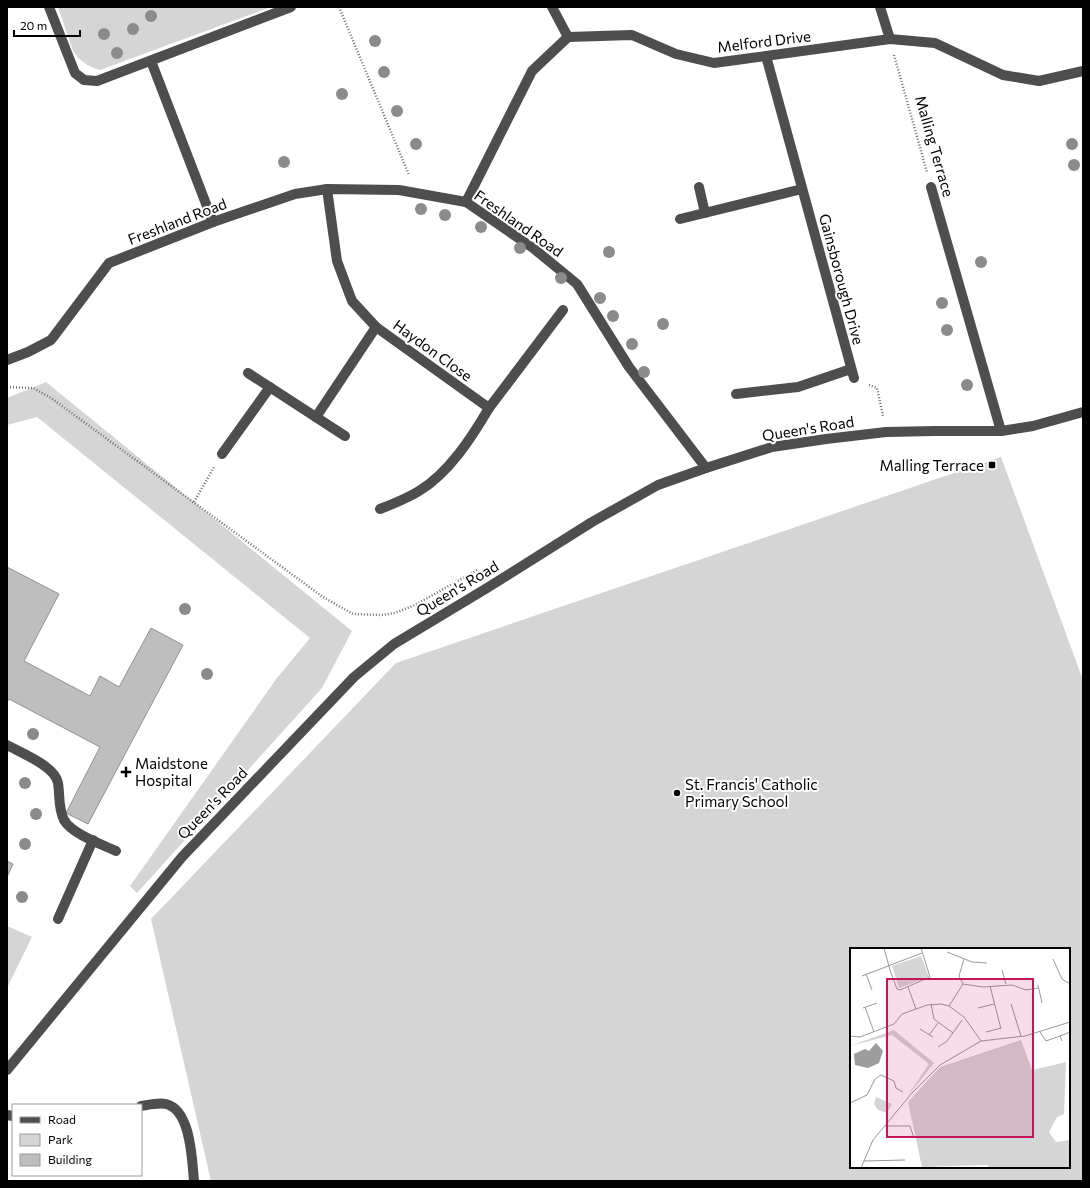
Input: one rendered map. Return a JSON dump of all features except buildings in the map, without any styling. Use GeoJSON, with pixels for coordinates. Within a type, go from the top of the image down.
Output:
{"type":"FeatureCollection","features":[{"type":"Feature","properties":{"kind":"street"},"geometry":{"type":"LineString","coordinates":[[49,7],[76,73],[84,80],[97,81],[291,7]]}},
{"type":"Feature","properties":{"kind":"street"},"geometry":{"type":"LineString","coordinates":[[466,202],[532,71],[568,37],[552,7]]}},
{"type":"Feature","properties":{"kind":"street"},"geometry":{"type":"LineString","coordinates":[[880,7],[890,40]]}},
{"type":"Feature","properties":{"kind":"street","name":"Melford Drive"},"geometry":{"type":"LineString","coordinates":[[568,37],[632,35],[676,54],[714,63],[890,40],[935,43],[1003,75],[1039,81],[1083,71]]}},
{"type":"Feature","properties":{"kind":"street","name":"Gainsborough Drive"},"geometry":{"type":"LineString","coordinates":[[766,56],[853,374]]}},
{"type":"Feature","properties":{"kind":"street"},"geometry":{"type":"LineString","coordinates":[[152,61],[213,222]]}},
{"type":"Feature","properties":{"kind":"street"},"geometry":{"type":"LineString","coordinates":[[699,187],[705,213]]}},
{"type":"Feature","properties":{"kind":"street","name":"Malling Terrace"},"geometry":{"type":"LineString","coordinates":[[931,187],[1001,431]]}},
{"type":"Feature","properties":{"kind":"street","name":"Freshland Road"},"geometry":{"type":"LineString","coordinates":[[7,360],[28,352],[51,340],[109,263],[213,222],[295,194],[328,189],[399,190],[466,202],[533,248],[577,284],[629,367],[706,468]]}},
{"type":"Feature","properties":{"kind":"street","name":"Haydon Close"},"geometry":{"type":"LineString","coordinates":[[328,189],[337,260],[352,301],[376,327],[489,408]]}},
{"type":"Feature","properties":{"kind":"street"},"geometry":{"type":"LineString","coordinates":[[680,219],[802,189]]}},
{"type":"Feature","properties":{"kind":"street"},"geometry":{"type":"LineString","coordinates":[[380,509],[420,491],[438,476],[472,436],[489,408],[563,310]]}},
{"type":"Feature","properties":{"kind":"street","name":"Haydon Close"},"geometry":{"type":"LineString","coordinates":[[316,417],[376,327]]}},
{"type":"Feature","properties":{"kind":"street"},"geometry":{"type":"LineString","coordinates":[[248,373],[346,436]]}},
{"type":"Feature","properties":{"kind":"street"},"geometry":{"type":"LineString","coordinates":[[736,394],[798,386],[853,374]]}},
{"type":"Feature","properties":{"kind":"street"},"geometry":{"type":"LineString","coordinates":[[222,454],[270,387]]}},
{"type":"Feature","properties":{"kind":"street","name":"Queen's Road"},"geometry":{"type":"LineString","coordinates":[[7,1070],[182,857],[354,677],[394,644],[592,522],[658,485],[772,447],[886,432],[1001,431],[1033,426],[1083,412]]}},
{"type":"Feature","properties":{"kind":"street"},"geometry":{"type":"LineString","coordinates":[[7,745],[48,767],[58,781],[60,806],[64,820],[73,830],[116,851]]}},
{"type":"Feature","properties":{"kind":"street"},"geometry":{"type":"LineString","coordinates":[[58,919],[93,840]]}},
{"type":"Feature","properties":{"kind":"street"},"geometry":{"type":"LineString","coordinates":[[142,1106],[164,1103],[180,1113],[188,1134],[194,1181]]}},
{"type":"Feature","properties":{"kind":"path"},"geometry":{"type":"LineString","coordinates":[[339,7],[416,193]]}},
{"type":"Feature","properties":{"kind":"path","name":"Malling Terrace"},"geometry":{"type":"LineString","coordinates":[[890,40],[931,187]]}},
{"type":"Feature","properties":{"kind":"path"},"geometry":{"type":"LineString","coordinates":[[853,374],[877,388],[886,432]]}},
{"type":"Feature","properties":{"kind":"path"},"geometry":{"type":"LineString","coordinates":[[7,387],[33,388],[51,398],[323,597],[353,614],[381,615],[395,613],[416,605],[477,570],[487,588]]}},
{"type":"Feature","properties":{"kind":"path"},"geometry":{"type":"LineString","coordinates":[[194,503],[222,454]]}},
{"type":"Feature","properties":{"kind":"green space"},"geometry":{"type":"Polygon","coordinates":[[[58,7],[271,7],[100,70],[85,64],[73,51],[58,7]]]}},
{"type":"Feature","properties":{"kind":"green space"},"geometry":{"type":"Polygon","coordinates":[[[46,382],[352,631],[322,688],[137,893],[130,886],[277,678],[310,638],[37,417],[7,425],[7,398],[46,382]]]}},
{"type":"Feature","properties":{"kind":"green space","name":"St. Francis' Catholic Primary School"},"geometry":{"type":"Polygon","coordinates":[[[1001,457],[1083,680],[1083,1181],[211,1181],[151,919],[396,663],[1001,457]]]}},
{"type":"Feature","properties":{"kind":"green space"},"geometry":{"type":"Polygon","coordinates":[[[7,926],[32,937],[7,988],[7,926]]]}},
{"type":"Feature","properties":{"kind":"place","name":"Malling Terrace"},"geometry":{"type":"Point","coordinates":[992,465]}},
{"type":"Feature","properties":{"kind":"place","name":"Maidstone Hospital"},"geometry":{"type":"Point","coordinates":[126,772]}},
{"type":"Feature","properties":{"kind":"place","name":"St. Francis' Catholic Primary School"},"geometry":{"type":"Point","coordinates":[677,793]}}]}
